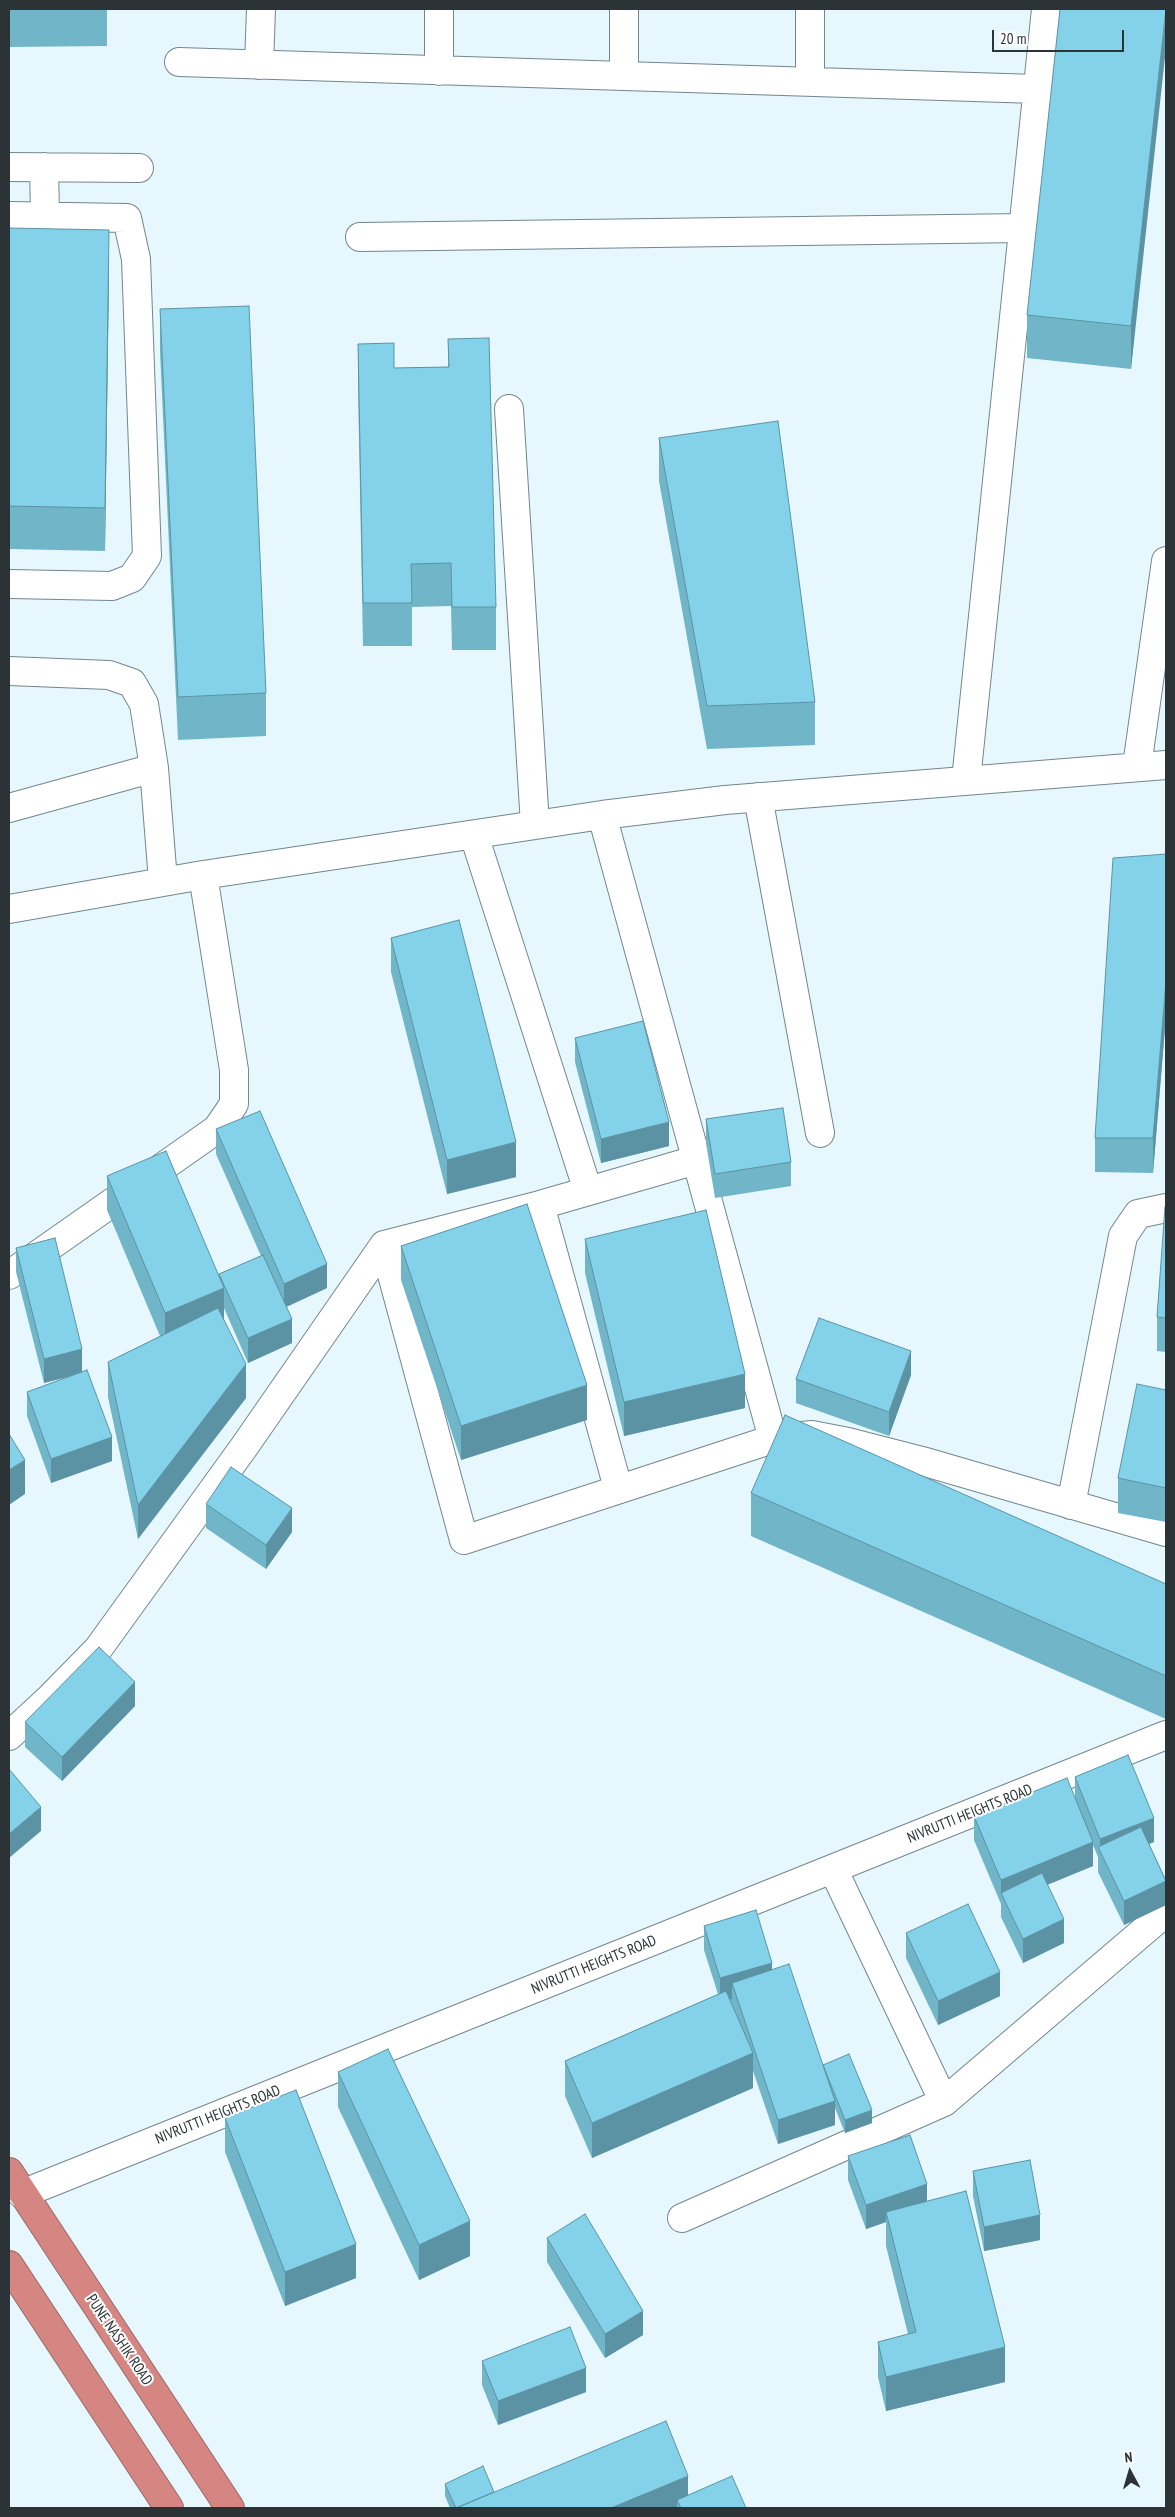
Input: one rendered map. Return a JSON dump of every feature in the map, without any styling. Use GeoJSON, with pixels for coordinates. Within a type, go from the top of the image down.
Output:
{"type":"FeatureCollection","features":[{"type":"Feature","properties":{"kind":"highway","name":"PUNE NASHIK ROAD"},"geometry":{"type":"LineString","coordinates":[[15,2183],[230,2508]]}},
{"type":"Feature","properties":{"kind":"highway"},"geometry":{"type":"LineString","coordinates":[[9,2265],[169,2508]]}},
{"type":"Feature","properties":{"kind":"street"},"geometry":{"type":"LineString","coordinates":[[259,65],[261,9]]}},
{"type":"Feature","properties":{"kind":"street"},"geometry":{"type":"LineString","coordinates":[[439,9],[439,71]]}},
{"type":"Feature","properties":{"kind":"street"},"geometry":{"type":"LineString","coordinates":[[624,9],[624,76]]}},
{"type":"Feature","properties":{"kind":"street"},"geometry":{"type":"LineString","coordinates":[[810,9],[810,82]]}},
{"type":"Feature","properties":{"kind":"street"},"geometry":{"type":"LineString","coordinates":[[966,780],[1046,9]]}},
{"type":"Feature","properties":{"kind":"street"},"geometry":{"type":"LineString","coordinates":[[179,62],[1037,89]]}},
{"type":"Feature","properties":{"kind":"street"},"geometry":{"type":"LineString","coordinates":[[9,167],[139,168]]}},
{"type":"Feature","properties":{"kind":"street"},"geometry":{"type":"LineString","coordinates":[[44,167],[45,216]]}},
{"type":"Feature","properties":{"kind":"street"},"geometry":{"type":"LineString","coordinates":[[9,216],[126,218],[136,259],[147,556],[132,578],[112,586],[9,584]]}},
{"type":"Feature","properties":{"kind":"street"},"geometry":{"type":"LineString","coordinates":[[360,238],[1023,228]]}},
{"type":"Feature","properties":{"kind":"street"},"geometry":{"type":"LineString","coordinates":[[508,409],[535,825]]}},
{"type":"Feature","properties":{"kind":"street"},"geometry":{"type":"LineString","coordinates":[[1137,766],[1166,561]]}},
{"type":"Feature","properties":{"kind":"street"},"geometry":{"type":"LineString","coordinates":[[9,671],[109,675],[132,683],[144,704],[154,768],[163,882]]}},
{"type":"Feature","properties":{"kind":"street"},"geometry":{"type":"LineString","coordinates":[[9,909],[203,875],[602,815],[758,798],[1166,765]]}},
{"type":"Feature","properties":{"kind":"street"},"geometry":{"type":"LineString","coordinates":[[9,808],[154,768]]}},
{"type":"Feature","properties":{"kind":"street"},"geometry":{"type":"LineString","coordinates":[[758,798],[820,1133]]}},
{"type":"Feature","properties":{"kind":"street"},"geometry":{"type":"LineString","coordinates":[[602,815],[773,1439]]}},
{"type":"Feature","properties":{"kind":"street"},"geometry":{"type":"LineString","coordinates":[[474,835],[588,1191]]}},
{"type":"Feature","properties":{"kind":"street"},"geometry":{"type":"LineString","coordinates":[[9,1276],[217,1129],[234,1104],[234,1070],[203,875]]}},
{"type":"Feature","properties":{"kind":"street"},"geometry":{"type":"LineString","coordinates":[[9,1736],[98,1649],[244,1448],[384,1245],[540,1205],[696,1160]]}},
{"type":"Feature","properties":{"kind":"street"},"geometry":{"type":"LineString","coordinates":[[540,1205],[618,1488]]}},
{"type":"Feature","properties":{"kind":"street"},"geometry":{"type":"LineString","coordinates":[[1071,1505],[1123,1236],[1138,1214],[1166,1208]]}},
{"type":"Feature","properties":{"kind":"street"},"geometry":{"type":"LineString","coordinates":[[384,1245],[464,1540],[618,1488],[773,1439],[812,1435],[848,1442],[1166,1532]]}},
{"type":"Feature","properties":{"kind":"street","name":"NIVRUTTI HEIGHTS ROAD"},"geometry":{"type":"LineString","coordinates":[[15,2183],[833,1869],[1166,1735]]}},
{"type":"Feature","properties":{"kind":"street"},"geometry":{"type":"LineString","coordinates":[[833,1869],[944,2102]]}},
{"type":"Feature","properties":{"kind":"street"},"geometry":{"type":"LineString","coordinates":[[682,2218],[944,2102],[1166,1912]]}},
{"type":"Feature","properties":{"kind":"building"},"geometry":{"type":"Polygon","coordinates":[[[1060,9],[1166,9],[1131,326],[1027,315],[1060,9]]]}},
{"type":"Feature","properties":{"kind":"building"},"geometry":{"type":"Polygon","coordinates":[[[9,228],[109,230],[105,508],[9,506],[9,228]]]}},
{"type":"Feature","properties":{"kind":"building"},"geometry":{"type":"Polygon","coordinates":[[[249,306],[266,693],[178,697],[160,309],[249,306]]]}},
{"type":"Feature","properties":{"kind":"building"},"geometry":{"type":"Polygon","coordinates":[[[489,338],[496,607],[452,607],[451,563],[411,564],[412,603],[363,603],[358,344],[394,343],[394,368],[449,367],[448,339],[489,338]]]}},
{"type":"Feature","properties":{"kind":"building"},"geometry":{"type":"Polygon","coordinates":[[[778,421],[815,702],[707,706],[659,438],[778,421]]]}},
{"type":"Feature","properties":{"kind":"building"},"geometry":{"type":"Polygon","coordinates":[[[1166,854],[1166,981],[1153,1138],[1095,1138],[1113,858],[1166,854]]]}},
{"type":"Feature","properties":{"kind":"building"},"geometry":{"type":"Polygon","coordinates":[[[459,920],[516,1142],[447,1160],[391,938],[459,920]]]}},
{"type":"Feature","properties":{"kind":"building"},"geometry":{"type":"Polygon","coordinates":[[[643,1021],[669,1122],[601,1139],[575,1038],[643,1021]]]}},
{"type":"Feature","properties":{"kind":"building"},"geometry":{"type":"Polygon","coordinates":[[[783,1108],[791,1162],[715,1174],[706,1119],[783,1108]]]}},
{"type":"Feature","properties":{"kind":"building"},"geometry":{"type":"Polygon","coordinates":[[[260,1111],[327,1264],[284,1284],[216,1129],[260,1111]]]}},
{"type":"Feature","properties":{"kind":"building"},"geometry":{"type":"Polygon","coordinates":[[[166,1151],[224,1288],[165,1313],[107,1176],[166,1151]]]}},
{"type":"Feature","properties":{"kind":"building"},"geometry":{"type":"Polygon","coordinates":[[[527,1204],[587,1385],[461,1426],[401,1246],[527,1204]]]}},
{"type":"Feature","properties":{"kind":"building"},"geometry":{"type":"Polygon","coordinates":[[[1166,1207],[1166,1318],[1157,1317],[1166,1207]]]}},
{"type":"Feature","properties":{"kind":"building"},"geometry":{"type":"Polygon","coordinates":[[[706,1210],[745,1374],[624,1402],[585,1239],[706,1210]]]}},
{"type":"Feature","properties":{"kind":"building"},"geometry":{"type":"Polygon","coordinates":[[[55,1238],[82,1349],[44,1359],[16,1248],[55,1238]]]}},
{"type":"Feature","properties":{"kind":"building"},"geometry":{"type":"Polygon","coordinates":[[[263,1255],[292,1319],[248,1338],[219,1274],[263,1255]]]}},
{"type":"Feature","properties":{"kind":"building"},"geometry":{"type":"Polygon","coordinates":[[[218,1308],[246,1364],[138,1505],[108,1362],[218,1308]]]}},
{"type":"Feature","properties":{"kind":"building"},"geometry":{"type":"Polygon","coordinates":[[[819,1318],[911,1351],[889,1412],[796,1379],[819,1318]]]}},
{"type":"Feature","properties":{"kind":"building"},"geometry":{"type":"Polygon","coordinates":[[[87,1370],[112,1437],[51,1459],[27,1392],[87,1370]]]}},
{"type":"Feature","properties":{"kind":"building"},"geometry":{"type":"Polygon","coordinates":[[[1137,1384],[1166,1390],[1166,1488],[1118,1478],[1137,1384]]]}},
{"type":"Feature","properties":{"kind":"building"},"geometry":{"type":"Polygon","coordinates":[[[785,1415],[1166,1584],[1166,1676],[751,1493],[785,1415]]]}},
{"type":"Feature","properties":{"kind":"building"},"geometry":{"type":"Polygon","coordinates":[[[9,1434],[25,1460],[9,1470],[9,1434]]]}},
{"type":"Feature","properties":{"kind":"building"},"geometry":{"type":"Polygon","coordinates":[[[231,1467],[292,1508],[266,1545],[206,1504],[231,1467]]]}},
{"type":"Feature","properties":{"kind":"building"},"geometry":{"type":"Polygon","coordinates":[[[99,1647],[135,1682],[62,1757],[25,1722],[99,1647]]]}},
{"type":"Feature","properties":{"kind":"building"},"geometry":{"type":"Polygon","coordinates":[[[1128,1755],[1154,1818],[1100,1839],[1075,1777],[1128,1755]]]}},
{"type":"Feature","properties":{"kind":"building"},"geometry":{"type":"Polygon","coordinates":[[[9,1769],[41,1807],[9,1834],[9,1769]]]}},
{"type":"Feature","properties":{"kind":"building"},"geometry":{"type":"Polygon","coordinates":[[[1067,1778],[1093,1842],[1001,1880],[974,1816],[1067,1778]]]}},
{"type":"Feature","properties":{"kind":"building"},"geometry":{"type":"Polygon","coordinates":[[[1141,1827],[1166,1881],[1124,1901],[1098,1847],[1141,1827]]]}},
{"type":"Feature","properties":{"kind":"building"},"geometry":{"type":"Polygon","coordinates":[[[1042,1873],[1064,1919],[1023,1939],[1001,1893],[1042,1873]]]}},
{"type":"Feature","properties":{"kind":"building"},"geometry":{"type":"Polygon","coordinates":[[[968,1904],[1000,1972],[938,2001],[906,1933],[968,1904]]]}},
{"type":"Feature","properties":{"kind":"building"},"geometry":{"type":"Polygon","coordinates":[[[756,1910],[772,1963],[720,1978],[704,1926],[756,1910]]]}},
{"type":"Feature","properties":{"kind":"building"},"geometry":{"type":"Polygon","coordinates":[[[789,1964],[835,2101],[778,2120],[732,1983],[789,1964]]]}},
{"type":"Feature","properties":{"kind":"building"},"geometry":{"type":"Polygon","coordinates":[[[726,1991],[753,2053],[592,2123],[565,2061],[726,1991]]]}},
{"type":"Feature","properties":{"kind":"building"},"geometry":{"type":"Polygon","coordinates":[[[388,2049],[470,2221],[419,2245],[338,2072],[388,2049]]]}},
{"type":"Feature","properties":{"kind":"building"},"geometry":{"type":"Polygon","coordinates":[[[849,2054],[872,2110],[845,2120],[823,2065],[849,2054]]]}},
{"type":"Feature","properties":{"kind":"building"},"geometry":{"type":"Polygon","coordinates":[[[296,2090],[356,2244],[285,2272],[225,2118],[296,2090]]]}},
{"type":"Feature","properties":{"kind":"building"},"geometry":{"type":"Polygon","coordinates":[[[910,2135],[927,2184],[866,2205],[848,2156],[910,2135]]]}},
{"type":"Feature","properties":{"kind":"building"},"geometry":{"type":"Polygon","coordinates":[[[1030,2160],[1040,2215],[984,2227],[973,2171],[1030,2160]]]}},
{"type":"Feature","properties":{"kind":"building"},"geometry":{"type":"Polygon","coordinates":[[[966,2191],[1005,2347],[886,2377],[878,2342],[916,2332],[886,2212],[966,2191]]]}},
{"type":"Feature","properties":{"kind":"building"},"geometry":{"type":"Polygon","coordinates":[[[585,2214],[643,2311],[605,2334],[547,2238],[585,2214]]]}},
{"type":"Feature","properties":{"kind":"building"},"geometry":{"type":"Polygon","coordinates":[[[570,2327],[586,2368],[498,2401],[482,2361],[570,2327]]]}},
{"type":"Feature","properties":{"kind":"building"},"geometry":{"type":"Polygon","coordinates":[[[666,2421],[688,2476],[611,2508],[456,2508],[666,2421]]]}},
{"type":"Feature","properties":{"kind":"building"},"geometry":{"type":"Polygon","coordinates":[[[483,2466],[494,2492],[456,2508],[445,2484],[483,2466]]]}},
{"type":"Feature","properties":{"kind":"building"},"geometry":{"type":"Polygon","coordinates":[[[732,2476],[746,2508],[681,2508],[677,2500],[732,2476]]]}}]}
